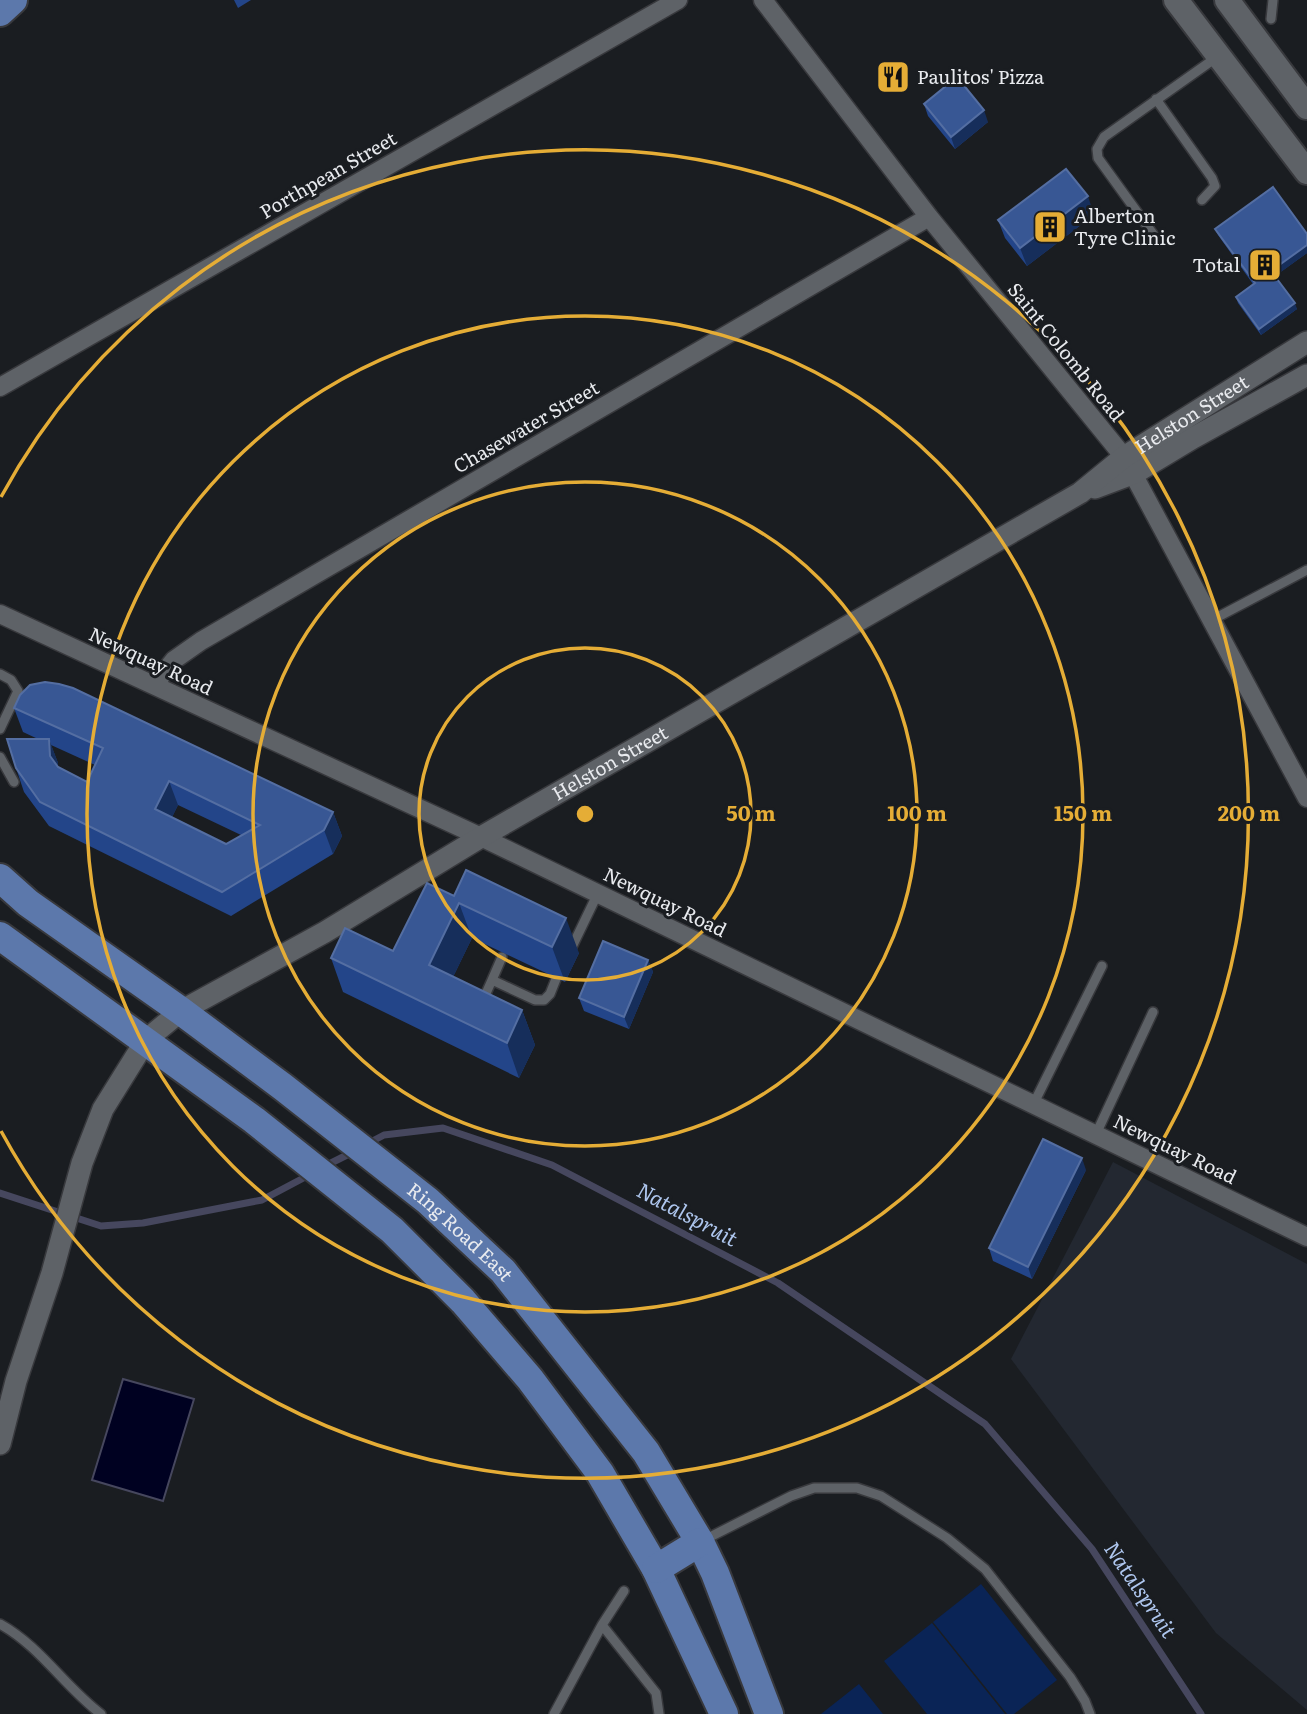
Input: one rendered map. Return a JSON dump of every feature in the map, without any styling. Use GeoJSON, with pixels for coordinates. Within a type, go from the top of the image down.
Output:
{"type":"FeatureCollection","features":[{"type":"Feature","properties":{"kind":"main road"},"geometry":{"type":"LineString","coordinates":[[0,12],[13,0]]}},
{"type":"Feature","properties":{"kind":"main road"},"geometry":{"type":"LineString","coordinates":[[1176,0],[1307,172]]}},
{"type":"Feature","properties":{"kind":"main road"},"geometry":{"type":"LineString","coordinates":[[1227,0],[1307,107]]}},
{"type":"Feature","properties":{"kind":"main road","name":"Ring Road East"},"geometry":{"type":"LineString","coordinates":[[0,878],[28,903],[283,1087],[428,1201],[503,1271],[646,1452],[700,1542],[715,1573],[769,1714]]}},
{"type":"Feature","properties":{"kind":"main road"},"geometry":{"type":"LineString","coordinates":[[0,936],[254,1120],[392,1230],[463,1301],[530,1379],[600,1473],[656,1569],[724,1714]]}},
{"type":"Feature","properties":{"kind":"main road"},"geometry":{"type":"LineString","coordinates":[[656,1569],[700,1542]]}},
{"type":"Feature","properties":{"kind":"street","name":"Porthpean Street"},"geometry":{"type":"LineString","coordinates":[[0,387],[678,0]]}},
{"type":"Feature","properties":{"kind":"street","name":"Saint Colomb Road"},"geometry":{"type":"LineString","coordinates":[[763,0],[929,217],[1130,465],[1307,799]]}},
{"type":"Feature","properties":{"kind":"street"},"geometry":{"type":"LineString","coordinates":[[1284,78],[1307,93]]}},
{"type":"Feature","properties":{"kind":"street","name":"Chasewater Street"},"geometry":{"type":"LineString","coordinates":[[154,685],[174,660],[201,641],[929,217]]}},
{"type":"Feature","properties":{"kind":"street","name":"Helston Street"},"geometry":{"type":"LineString","coordinates":[[0,1444],[16,1381],[52,1273],[82,1163],[103,1109],[146,1040],[181,1011],[325,932],[481,837],[1130,465],[1307,342]]}},
{"type":"Feature","properties":{"kind":"street","name":"Helston Street"},"geometry":{"type":"LineString","coordinates":[[1130,465],[1193,438],[1307,375]]}},
{"type":"Feature","properties":{"kind":"street","name":"Newquay Road"},"geometry":{"type":"LineString","coordinates":[[0,614],[481,837],[1307,1237]]}},
{"type":"Feature","properties":{"kind":"lane"},"geometry":{"type":"LineString","coordinates":[[1271,19],[1273,0]]}},
{"type":"Feature","properties":{"kind":"lane"},"geometry":{"type":"LineString","coordinates":[[1158,241],[1098,158],[1097,149],[1104,136],[1219,56]]}},
{"type":"Feature","properties":{"kind":"lane"},"geometry":{"type":"LineString","coordinates":[[1156,99],[1212,178],[1215,186],[1202,200]]}},
{"type":"Feature","properties":{"kind":"lane"},"geometry":{"type":"LineString","coordinates":[[1212,620],[1307,570]]}},
{"type":"Feature","properties":{"kind":"lane"},"geometry":{"type":"LineString","coordinates":[[0,674],[11,680],[18,691],[0,729]]}},
{"type":"Feature","properties":{"kind":"lane"},"geometry":{"type":"LineString","coordinates":[[0,757],[14,782]]}},
{"type":"Feature","properties":{"kind":"lane"},"geometry":{"type":"LineString","coordinates":[[570,949],[598,893]]}},
{"type":"Feature","properties":{"kind":"lane"},"geometry":{"type":"LineString","coordinates":[[483,1000],[502,957]]}},
{"type":"Feature","properties":{"kind":"lane"},"geometry":{"type":"LineString","coordinates":[[1034,1103],[1102,966]]}},
{"type":"Feature","properties":{"kind":"lane"},"geometry":{"type":"LineString","coordinates":[[492,980],[535,1000],[544,1000],[550,994],[556,979]]}},
{"type":"Feature","properties":{"kind":"lane"},"geometry":{"type":"LineString","coordinates":[[1096,1134],[1153,1012]]}},
{"type":"Feature","properties":{"kind":"lane"},"geometry":{"type":"LineString","coordinates":[[700,1542],[791,1496],[814,1488],[858,1488],[881,1496],[947,1538],[985,1569],[1070,1677],[1090,1714]]}},
{"type":"Feature","properties":{"kind":"lane"},"geometry":{"type":"LineString","coordinates":[[554,1714],[602,1625],[624,1591]]}},
{"type":"Feature","properties":{"kind":"lane"},"geometry":{"type":"LineString","coordinates":[[0,1624],[13,1631],[101,1714]]}},
{"type":"Feature","properties":{"kind":"lane"},"geometry":{"type":"LineString","coordinates":[[602,1625],[656,1693],[660,1714]]}},
{"type":"Feature","properties":{"kind":"shaded area"},"geometry":{"type":"Polygon","coordinates":[[[1113,1162],[1307,1264],[1307,1710],[1216,1633],[1011,1359],[1113,1162]]]}},
{"type":"Feature","properties":{"kind":"shaded area"},"geometry":{"type":"Polygon","coordinates":[[[123,1379],[194,1399],[163,1501],[92,1480],[123,1379]]]}},
{"type":"Feature","properties":{"kind":"shaded area"},"geometry":{"type":"Polygon","coordinates":[[[981,1584],[1057,1680],[1014,1714],[1007,1714],[933,1622],[981,1584]]]}},
{"type":"Feature","properties":{"kind":"shaded area"},"geometry":{"type":"Polygon","coordinates":[[[932,1623],[1005,1714],[927,1714],[884,1661],[932,1623]]]}},
{"type":"Feature","properties":{"kind":"shaded area"},"geometry":{"type":"Polygon","coordinates":[[[859,1684],[883,1714],[821,1714],[859,1684]]]}},
{"type":"Feature","properties":{"kind":"building"},"geometry":{"type":"Polygon","coordinates":[[[957,77],[984,110],[951,137],[924,104],[957,77]]]}},
{"type":"Feature","properties":{"kind":"building"},"geometry":{"type":"Polygon","coordinates":[[[1066,169],[1088,196],[1020,248],[998,220],[1066,169]]]}},
{"type":"Feature","properties":{"kind":"building","name":"Total"},"geometry":{"type":"Polygon","coordinates":[[[1273,187],[1307,234],[1307,245],[1271,271],[1295,303],[1259,329],[1236,297],[1255,283],[1215,229],[1273,187]]]}},
{"type":"Feature","properties":{"kind":"building"},"geometry":{"type":"Polygon","coordinates":[[[45,682],[73,688],[333,812],[324,830],[222,892],[40,802],[16,768],[7,739],[49,739],[50,756],[58,767],[87,782],[103,748],[14,708],[20,695],[30,685],[45,682]],[[169,781],[155,809],[226,844],[260,825],[169,781]]]}},
{"type":"Feature","properties":{"kind":"building"},"geometry":{"type":"Polygon","coordinates":[[[466,870],[566,918],[552,947],[459,903],[429,965],[522,1010],[507,1043],[331,958],[345,928],[393,951],[427,883],[454,896],[466,870]]]}},
{"type":"Feature","properties":{"kind":"building"},"geometry":{"type":"Polygon","coordinates":[[[603,941],[648,960],[624,1017],[579,998],[603,941]]]}},
{"type":"Feature","properties":{"kind":"building"},"geometry":{"type":"Polygon","coordinates":[[[1043,1139],[1082,1158],[1028,1267],[989,1248],[1043,1139]]]}},
{"type":"Feature","properties":{"kind":"waterway","name":"Natalspruit"},"geometry":{"type":"LineString","coordinates":[[365,1145],[384,1135],[443,1128],[552,1165],[778,1283],[985,1424],[1092,1549],[1201,1714]]}},
{"type":"Feature","properties":{"kind":"waterway","name":"Natalspruit"},"geometry":{"type":"LineString","coordinates":[[325,1166],[355,1151]]}},
{"type":"Feature","properties":{"kind":"waterway","name":"Natalspruit"},"geometry":{"type":"LineString","coordinates":[[0,1193],[101,1226],[143,1223],[262,1200],[311,1174]]}},
{"type":"Feature","properties":{"kind":"place","name":"Paulitos' Pizza"},"geometry":{"type":"Point","coordinates":[893,77]}},
{"type":"Feature","properties":{"kind":"place","name":"Alberton Tyre Clinic"},"geometry":{"type":"Point","coordinates":[1050,227]}},
{"type":"Feature","properties":{"kind":"place","name":"Total"},"geometry":{"type":"Point","coordinates":[1265,265]}}]}
